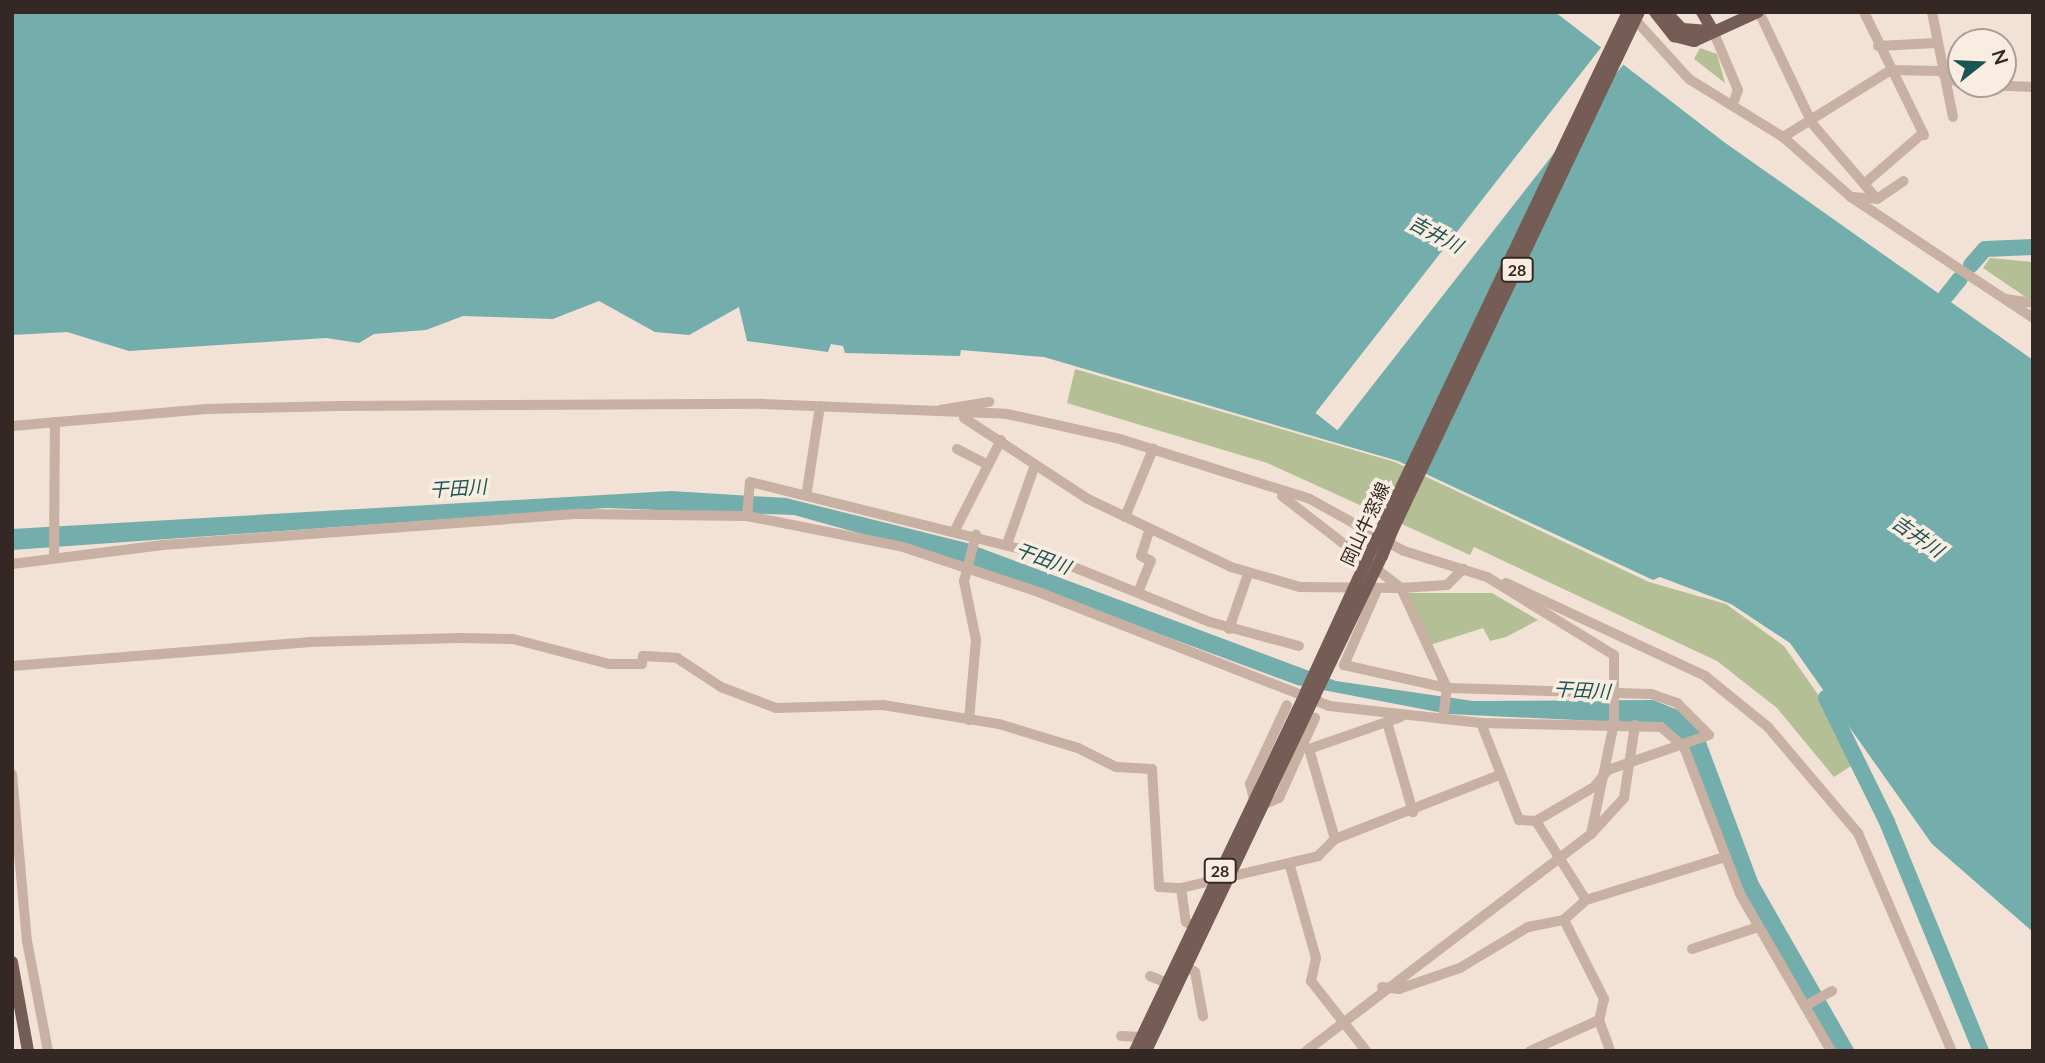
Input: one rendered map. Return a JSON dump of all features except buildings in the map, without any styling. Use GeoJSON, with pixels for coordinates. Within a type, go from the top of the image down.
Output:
{"type":"FeatureCollection","features":[{"type":"Feature","properties":{"kind":"main road","name":"岡山牛窓線"},"geometry":{"type":"LineString","coordinates":[[1146,1051],[1186,966],[1222,879],[1628,12]]}},
{"type":"Feature","properties":{"kind":"main road","name":"岡山牛窓線"},"geometry":{"type":"LineString","coordinates":[[1389,525],[1639,12]]}},
{"type":"Feature","properties":{"kind":"main road"},"geometry":{"type":"LineString","coordinates":[[1655,12],[1683,40],[1702,40],[1713,32],[1758,12]]}},
{"type":"Feature","properties":{"kind":"main road"},"geometry":{"type":"LineString","coordinates":[[1666,12],[1682,29],[1713,32]]}},
{"type":"Feature","properties":{"kind":"main road"},"geometry":{"type":"LineString","coordinates":[[1702,12],[1713,32]]}},
{"type":"Feature","properties":{"kind":"main road","name":"岡山牛窓線"},"geometry":{"type":"LineString","coordinates":[[1135,1051],[1194,926],[1222,879]]}},
{"type":"Feature","properties":{"kind":"main road"},"geometry":{"type":"LineString","coordinates":[[12,962],[28,1051]]}},
{"type":"Feature","properties":{"kind":"street"},"geometry":{"type":"LineString","coordinates":[[1628,12],[1673,66],[1783,138],[1851,198],[2033,318]]}},
{"type":"Feature","properties":{"kind":"street"},"geometry":{"type":"LineString","coordinates":[[1758,12],[1809,118],[1877,199]]}},
{"type":"Feature","properties":{"kind":"street"},"geometry":{"type":"LineString","coordinates":[[1864,12],[1878,46],[1923,134],[1864,184]]}},
{"type":"Feature","properties":{"kind":"street"},"geometry":{"type":"LineString","coordinates":[[1931,12],[1939,71],[1953,117]]}},
{"type":"Feature","properties":{"kind":"street"},"geometry":{"type":"LineString","coordinates":[[1713,32],[1738,90],[1733,104]]}},
{"type":"Feature","properties":{"kind":"street"},"geometry":{"type":"LineString","coordinates":[[1878,46],[1936,43]]}},
{"type":"Feature","properties":{"kind":"street"},"geometry":{"type":"LineString","coordinates":[[1783,138],[1809,118],[1891,70],[1939,71],[1947,76]]}},
{"type":"Feature","properties":{"kind":"street"},"geometry":{"type":"LineString","coordinates":[[1851,198],[1877,199],[1904,181]]}},
{"type":"Feature","properties":{"kind":"street"},"geometry":{"type":"LineString","coordinates":[[2003,299],[2033,303]]}},
{"type":"Feature","properties":{"kind":"street"},"geometry":{"type":"LineString","coordinates":[[927,412],[989,402]]}},
{"type":"Feature","properties":{"kind":"street"},"geometry":{"type":"LineString","coordinates":[[807,491],[820,407]]}},
{"type":"Feature","properties":{"kind":"street"},"geometry":{"type":"LineString","coordinates":[[12,426],[206,409],[820,407],[927,412],[961,417],[1032,417],[1153,449],[1268,489],[1310,499],[1382,540],[1487,577],[1706,676],[1768,727],[1858,833],[1952,1051]]}},
{"type":"Feature","properties":{"kind":"street"},"geometry":{"type":"LineString","coordinates":[[961,417],[1001,440],[1035,465],[1125,517],[1248,573],[1300,587],[1376,592],[1447,585],[1462,569]]}},
{"type":"Feature","properties":{"kind":"street"},"geometry":{"type":"LineString","coordinates":[[54,554],[55,422]]}},
{"type":"Feature","properties":{"kind":"street"},"geometry":{"type":"LineString","coordinates":[[955,530],[1001,440]]}},
{"type":"Feature","properties":{"kind":"street"},"geometry":{"type":"LineString","coordinates":[[957,449],[988,465]]}},
{"type":"Feature","properties":{"kind":"street"},"geometry":{"type":"LineString","coordinates":[[1125,517],[1153,449]]}},
{"type":"Feature","properties":{"kind":"street"},"geometry":{"type":"LineString","coordinates":[[1007,544],[1035,465]]}},
{"type":"Feature","properties":{"kind":"street"},"geometry":{"type":"LineString","coordinates":[[747,514],[749,486],[807,491],[1007,544],[1139,590],[1230,629],[1299,646]]}},
{"type":"Feature","properties":{"kind":"street"},"geometry":{"type":"LineString","coordinates":[[1268,489],[1302,507],[1352,555],[1401,588],[1447,690],[1443,718]]}},
{"type":"Feature","properties":{"kind":"street"},"geometry":{"type":"LineString","coordinates":[[12,564],[54,554],[590,513],[747,514],[839,530],[967,567],[1309,696],[1404,716],[1481,723],[1614,721],[1661,727],[1686,746],[1725,857],[1758,927],[1831,1051]]}},
{"type":"Feature","properties":{"kind":"street"},"geometry":{"type":"LineString","coordinates":[[1139,590],[1151,561],[1141,556],[1150,529]]}},
{"type":"Feature","properties":{"kind":"street"},"geometry":{"type":"LineString","coordinates":[[969,720],[976,640],[967,567],[976,537]]}},
{"type":"Feature","properties":{"kind":"street"},"geometry":{"type":"LineString","coordinates":[[1230,629],[1248,573]]}},
{"type":"Feature","properties":{"kind":"street"},"geometry":{"type":"LineString","coordinates":[[1487,577],[1611,650],[1614,721],[1608,770],[1591,834]]}},
{"type":"Feature","properties":{"kind":"street"},"geometry":{"type":"LineString","coordinates":[[1376,592],[1344,665],[1447,690],[1615,699],[1665,697],[1700,723],[1705,736],[1686,746],[1633,765],[1608,770],[1594,787],[1536,821],[1519,820],[1497,776],[1481,723]]}},
{"type":"Feature","properties":{"kind":"street"},"geometry":{"type":"LineString","coordinates":[[12,666],[356,640],[513,639],[610,664],[642,664],[643,656],[677,658],[721,687],[776,708],[883,705],[969,720],[1078,748],[1116,767],[1152,769],[1159,887],[1181,888],[1290,866],[1318,856],[1335,839],[1413,812],[1497,776]]}},
{"type":"Feature","properties":{"kind":"street"},"geometry":{"type":"LineString","coordinates":[[1287,705],[1250,784],[1259,802],[1279,798],[1306,749],[1315,718]]}},
{"type":"Feature","properties":{"kind":"street"},"geometry":{"type":"LineString","coordinates":[[1306,749],[1404,716]]}},
{"type":"Feature","properties":{"kind":"street"},"geometry":{"type":"LineString","coordinates":[[1387,722],[1413,812]]}},
{"type":"Feature","properties":{"kind":"street"},"geometry":{"type":"LineString","coordinates":[[1306,1051],[1382,987],[1616,814],[1633,765],[1635,725]]}},
{"type":"Feature","properties":{"kind":"street"},"geometry":{"type":"LineString","coordinates":[[1306,749],[1335,839]]}},
{"type":"Feature","properties":{"kind":"street"},"geometry":{"type":"LineString","coordinates":[[12,774],[14,822],[31,967],[48,1051]]}},
{"type":"Feature","properties":{"kind":"street"},"geometry":{"type":"LineString","coordinates":[[1536,821],[1586,900]]}},
{"type":"Feature","properties":{"kind":"street"},"geometry":{"type":"LineString","coordinates":[[1382,987],[1399,989],[1460,968],[1528,927],[1564,920],[1586,900],[1725,857]]}},
{"type":"Feature","properties":{"kind":"street"},"geometry":{"type":"LineString","coordinates":[[1290,866],[1316,958],[1311,981],[1341,1023],[1366,1051]]}},
{"type":"Feature","properties":{"kind":"street"},"geometry":{"type":"LineString","coordinates":[[1181,888],[1186,922],[1194,926]]}},
{"type":"Feature","properties":{"kind":"street"},"geometry":{"type":"LineString","coordinates":[[1564,920],[1604,999],[1599,1020],[1611,1051]]}},
{"type":"Feature","properties":{"kind":"street"},"geometry":{"type":"LineString","coordinates":[[1692,949],[1758,927]]}},
{"type":"Feature","properties":{"kind":"street"},"geometry":{"type":"LineString","coordinates":[[1186,966],[1195,972],[1203,1016]]}},
{"type":"Feature","properties":{"kind":"street"},"geometry":{"type":"LineString","coordinates":[[1150,976],[1167,983]]}},
{"type":"Feature","properties":{"kind":"street"},"geometry":{"type":"LineString","coordinates":[[1806,1005],[1830,992]]}},
{"type":"Feature","properties":{"kind":"street"},"geometry":{"type":"LineString","coordinates":[[1530,1051],[1599,1020]]}},
{"type":"Feature","properties":{"kind":"street"},"geometry":{"type":"LineString","coordinates":[[1121,1036],[1142,1037]]}},
{"type":"Feature","properties":{"kind":"green space"},"geometry":{"type":"Polygon","coordinates":[[[1700,48],[1717,54],[1725,83],[1694,59],[1700,48]]]}},
{"type":"Feature","properties":{"kind":"green space"},"geometry":{"type":"Polygon","coordinates":[[[1990,258],[2033,262],[2033,302],[1983,268],[1990,258]]]}},
{"type":"Feature","properties":{"kind":"green space"},"geometry":{"type":"Polygon","coordinates":[[[1075,369],[1395,462],[1649,582],[1726,604],[1784,646],[1819,696],[1851,766],[1834,777],[1777,708],[1717,661],[1474,547],[1470,555],[1267,463],[1067,403],[1075,369]]]}},
{"type":"Feature","properties":{"kind":"green space"},"geometry":{"type":"Polygon","coordinates":[[[1408,593],[1492,593],[1538,620],[1506,637],[1490,641],[1483,628],[1430,645],[1408,593]]]}},
{"type":"Feature","properties":{"kind":"water","name":"吉井川"},"geometry":{"type":"Polygon","coordinates":[[[12,12],[1555,12],[1724,142],[2033,360],[2033,932],[1932,844],[1790,643],[1731,604],[1660,577],[1653,580],[1398,461],[1044,357],[961,350],[960,356],[845,353],[843,346],[831,344],[828,352],[747,341],[739,307],[689,335],[655,332],[599,301],[553,319],[463,316],[426,330],[374,334],[359,343],[326,338],[129,351],[67,332],[12,335],[12,12]]]}},
{"type":"Feature","properties":{"kind":"water"},"geometry":{"type":"Polygon","coordinates":[[[671,491],[786,498],[967,543],[1336,681],[1473,701],[1653,700],[1678,710],[1702,731],[1758,881],[1855,1051],[1833,1051],[1744,894],[1686,743],[1661,724],[1448,714],[1297,685],[973,565],[794,515],[606,508],[12,550],[12,529],[671,491]]]}},
{"type":"Feature","properties":{"kind":"pier"},"geometry":{"type":"Polygon","coordinates":[[[1603,45],[1625,62],[1338,430],[1315,413],[1603,45]]]}},
{"type":"Feature","properties":{"kind":"waterway"},"geometry":{"type":"LineString","coordinates":[[1971,265],[1985,249],[2033,247]]}},
{"type":"Feature","properties":{"kind":"waterway"},"geometry":{"type":"LineString","coordinates":[[1946,296],[1960,279]]}},
{"type":"Feature","properties":{"kind":"waterway"},"geometry":{"type":"LineString","coordinates":[[1832,697],[1826,698],[1887,822],[1981,1051]]}},
{"type":"Feature","properties":{"kind":"water label","name":"干田川"},"geometry":{"type":"Point","coordinates":[458,488]}},
{"type":"Feature","properties":{"kind":"water label","name":"干田川"},"geometry":{"type":"Point","coordinates":[1043,558]}},
{"type":"Feature","properties":{"kind":"water label","name":"干田川"},"geometry":{"type":"Point","coordinates":[1582,690]}}]}
